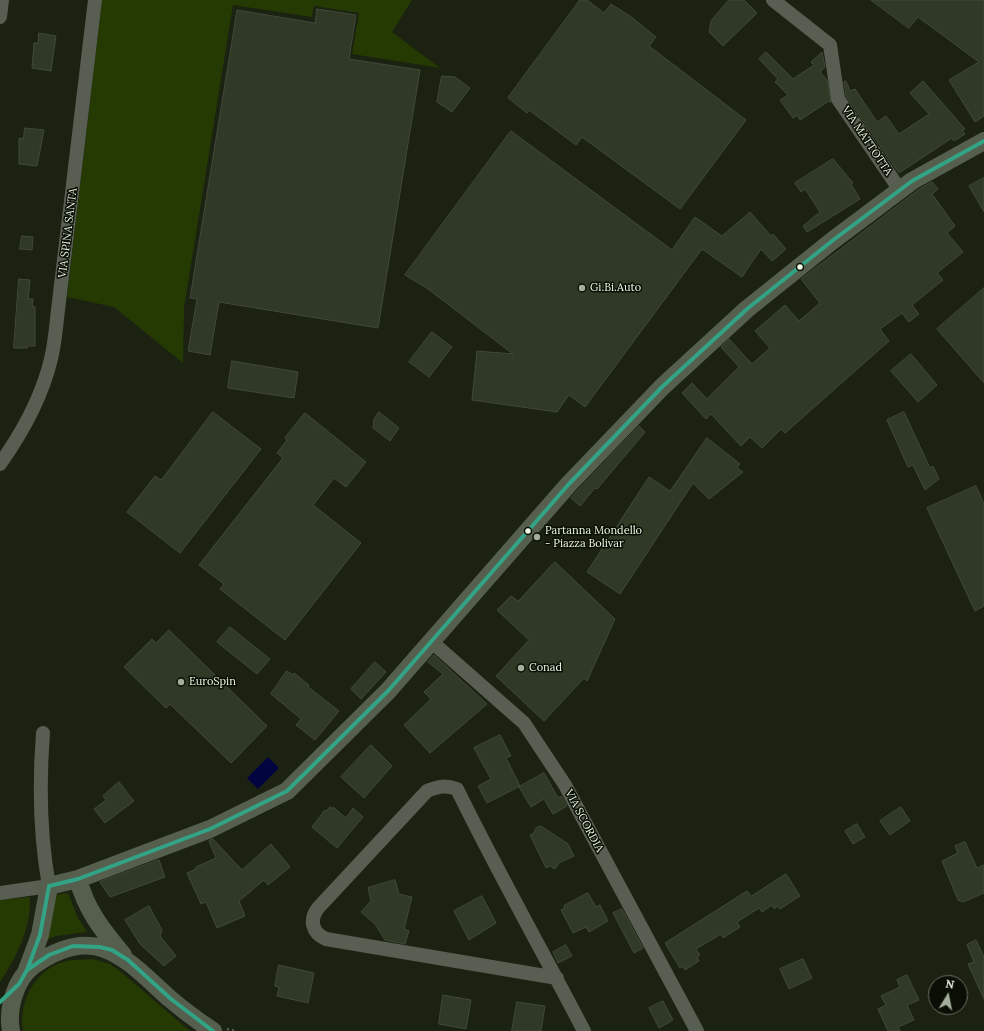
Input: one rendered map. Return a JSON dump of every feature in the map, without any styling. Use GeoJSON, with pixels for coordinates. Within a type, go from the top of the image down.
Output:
{"type":"FeatureCollection","features":[{"type":"Feature","properties":{"kind":"main road"},"geometry":{"type":"LineString","coordinates":[[11,1031],[11,1003],[40,935],[49,886],[78,879],[210,829],[287,791],[388,691],[568,485],[662,387],[747,309],[832,241],[912,181],[984,141]]}},
{"type":"Feature","properties":{"kind":"main road"},"geometry":{"type":"LineString","coordinates":[[78,879],[82,895],[91,914],[128,960],[171,999],[213,1031]]}},
{"type":"Feature","properties":{"kind":"main road"},"geometry":{"type":"LineString","coordinates":[[0,1002],[23,977],[49,955],[73,946],[100,947],[112,950],[128,960]]}},
{"type":"Feature","properties":{"kind":"street"},"geometry":{"type":"LineString","coordinates":[[0,17],[2,0]]}},
{"type":"Feature","properties":{"kind":"street","name":"VIA SPINA SANTA"},"geometry":{"type":"LineString","coordinates":[[2,456],[20,434],[34,406],[51,359],[95,0]]}},
{"type":"Feature","properties":{"kind":"street","name":"VIA MATTOTTA"},"geometry":{"type":"LineString","coordinates":[[773,0],[830,45],[838,99],[900,190]]}},
{"type":"Feature","properties":{"kind":"street","name":"VIA SCORDIA"},"geometry":{"type":"LineString","coordinates":[[432,642],[524,723],[565,785],[697,1031]]}},
{"type":"Feature","properties":{"kind":"street"},"geometry":{"type":"LineString","coordinates":[[0,893],[49,886],[45,864],[41,817],[40,767],[43,732]]}},
{"type":"Feature","properties":{"kind":"street"},"geometry":{"type":"LineString","coordinates":[[556,978],[522,971],[326,939],[316,933],[313,918],[318,908],[428,791],[438,786],[448,786],[457,789],[481,840],[556,978],[584,1031]]}},
{"type":"Feature","properties":{"kind":"green space"},"geometry":{"type":"Polygon","coordinates":[[[102,0],[412,0],[392,32],[440,68],[352,54],[359,13],[314,6],[312,17],[233,5],[184,308],[183,363],[114,307],[67,297],[102,0]]]}},
{"type":"Feature","properties":{"kind":"green space"},"geometry":{"type":"Polygon","coordinates":[[[68,893],[78,918],[87,932],[56,936],[47,940],[55,895],[68,893]]]}},
{"type":"Feature","properties":{"kind":"green space"},"geometry":{"type":"Polygon","coordinates":[[[30,897],[30,909],[22,942],[12,963],[0,982],[0,900],[30,897]]]}},
{"type":"Feature","properties":{"kind":"green space"},"geometry":{"type":"Polygon","coordinates":[[[93,959],[110,964],[121,972],[190,1031],[23,1031],[22,1021],[25,1000],[35,982],[42,974],[60,963],[72,960],[93,959]]]}},
{"type":"Feature","properties":{"kind":"shaded area"},"geometry":{"type":"Polygon","coordinates":[[[268,757],[279,768],[258,789],[247,778],[268,757]]]}},
{"type":"Feature","properties":{"kind":"building"},"geometry":{"type":"Polygon","coordinates":[[[580,0],[587,0],[604,13],[611,4],[630,16],[656,37],[649,46],[746,120],[680,209],[582,137],[576,145],[529,110],[527,113],[508,98],[580,0]]]}},
{"type":"Feature","properties":{"kind":"building"},"geometry":{"type":"Polygon","coordinates":[[[729,0],[744,0],[757,13],[723,46],[709,32],[711,21],[729,0]]]}},
{"type":"Feature","properties":{"kind":"building"},"geometry":{"type":"Polygon","coordinates":[[[871,0],[984,0],[984,116],[975,122],[949,80],[979,62],[918,17],[909,28],[871,0]]]}},
{"type":"Feature","properties":{"kind":"building"},"geometry":{"type":"Polygon","coordinates":[[[317,9],[356,15],[349,59],[420,70],[378,328],[219,302],[210,355],[188,351],[197,299],[190,298],[237,10],[315,23],[317,9]]]}},
{"type":"Feature","properties":{"kind":"building"},"geometry":{"type":"Polygon","coordinates":[[[39,33],[56,36],[51,71],[32,68],[34,43],[38,43],[39,33]]]}},
{"type":"Feature","properties":{"kind":"building"},"geometry":{"type":"Polygon","coordinates":[[[766,52],[793,79],[814,65],[811,62],[822,52],[825,67],[820,72],[827,80],[831,103],[829,101],[800,120],[797,115],[793,118],[780,100],[788,95],[775,82],[778,79],[759,59],[766,52]]]}},
{"type":"Feature","properties":{"kind":"building"},"geometry":{"type":"Polygon","coordinates":[[[442,76],[455,77],[470,88],[452,112],[437,102],[442,76]]]}},
{"type":"Feature","properties":{"kind":"building"},"geometry":{"type":"Polygon","coordinates":[[[846,81],[850,91],[855,89],[877,122],[886,116],[899,134],[929,114],[910,93],[923,81],[965,129],[962,131],[965,134],[954,141],[952,138],[899,173],[846,96],[844,82],[846,81]]]}},
{"type":"Feature","properties":{"kind":"building"},"geometry":{"type":"Polygon","coordinates":[[[25,128],[44,130],[37,166],[19,164],[19,138],[23,139],[25,128]]]}},
{"type":"Feature","properties":{"kind":"building"},"geometry":{"type":"Polygon","coordinates":[[[511,131],[672,250],[695,217],[722,236],[750,212],[771,236],[773,234],[786,249],[772,261],[761,249],[742,277],[702,249],[585,407],[569,395],[557,412],[472,400],[477,351],[513,354],[428,289],[405,275],[511,131]]]}},
{"type":"Feature","properties":{"kind":"building"},"geometry":{"type":"Polygon","coordinates":[[[833,159],[853,183],[851,184],[860,199],[807,232],[803,226],[820,212],[805,189],[801,192],[795,183],[833,159]]]}},
{"type":"Feature","properties":{"kind":"building"},"geometry":{"type":"Polygon","coordinates":[[[984,178],[984,212],[969,186],[984,178]]]}},
{"type":"Feature","properties":{"kind":"building"},"geometry":{"type":"Polygon","coordinates":[[[932,182],[938,189],[932,194],[955,226],[947,233],[963,252],[937,273],[943,280],[912,305],[919,314],[909,322],[902,313],[880,329],[889,341],[785,433],[781,429],[762,448],[750,437],[741,446],[711,414],[706,419],[682,393],[692,383],[707,399],[739,367],[721,347],[729,339],[752,364],[770,348],[755,331],[785,305],[799,321],[820,303],[801,279],[918,190],[932,182]]]}},
{"type":"Feature","properties":{"kind":"building"},"geometry":{"type":"Polygon","coordinates":[[[22,236],[33,237],[32,250],[20,249],[22,236]]]}},
{"type":"Feature","properties":{"kind":"building"},"geometry":{"type":"Polygon","coordinates":[[[19,279],[30,280],[28,299],[33,299],[32,306],[35,307],[35,346],[27,346],[27,348],[14,348],[19,279]]]}},
{"type":"Feature","properties":{"kind":"building"},"geometry":{"type":"Polygon","coordinates":[[[984,288],[984,383],[937,329],[984,288]]]}},
{"type":"Feature","properties":{"kind":"building"},"geometry":{"type":"Polygon","coordinates":[[[432,332],[452,347],[429,377],[409,362],[432,332]]]}},
{"type":"Feature","properties":{"kind":"building"},"geometry":{"type":"Polygon","coordinates":[[[911,354],[937,385],[918,402],[891,371],[911,354]]]}},
{"type":"Feature","properties":{"kind":"building"},"geometry":{"type":"Polygon","coordinates":[[[232,361],[298,372],[294,398],[228,388],[232,361]]]}},
{"type":"Feature","properties":{"kind":"building"},"geometry":{"type":"Polygon","coordinates":[[[213,412],[261,449],[180,553],[127,512],[155,476],[161,480],[213,412]]]}},
{"type":"Feature","properties":{"kind":"building"},"geometry":{"type":"Polygon","coordinates":[[[379,412],[399,428],[390,441],[373,428],[374,419],[379,412]]]}},
{"type":"Feature","properties":{"kind":"building"},"geometry":{"type":"Polygon","coordinates":[[[904,412],[930,468],[933,466],[939,479],[925,490],[913,465],[908,467],[887,420],[904,412]]]}},
{"type":"Feature","properties":{"kind":"building"},"geometry":{"type":"Polygon","coordinates":[[[305,413],[366,462],[346,487],[334,478],[313,505],[361,543],[285,640],[220,589],[224,584],[199,565],[283,458],[277,453],[287,440],[285,438],[305,413]]]}},
{"type":"Feature","properties":{"kind":"building"},"geometry":{"type":"Polygon","coordinates":[[[639,426],[645,432],[597,489],[595,488],[580,506],[571,498],[639,426]]]}},
{"type":"Feature","properties":{"kind":"building"},"geometry":{"type":"Polygon","coordinates":[[[707,438],[740,464],[737,468],[743,472],[709,499],[693,483],[620,594],[587,572],[649,477],[670,491],[707,438]]]}},
{"type":"Feature","properties":{"kind":"building"},"geometry":{"type":"Polygon","coordinates":[[[976,486],[984,504],[984,606],[975,611],[927,508],[976,486]]]}},
{"type":"Feature","properties":{"kind":"building"},"geometry":{"type":"Polygon","coordinates":[[[555,562],[615,619],[587,681],[584,678],[544,721],[496,676],[529,640],[497,610],[511,596],[518,601],[555,562]]]}},
{"type":"Feature","properties":{"kind":"building"},"geometry":{"type":"Polygon","coordinates":[[[230,627],[270,659],[257,674],[217,642],[230,627]]]}},
{"type":"Feature","properties":{"kind":"building","name":"EuroSpin"},"geometry":{"type":"Polygon","coordinates":[[[169,630],[267,726],[231,763],[170,704],[166,708],[124,667],[152,639],[156,643],[169,630]]]}},
{"type":"Feature","properties":{"kind":"building"},"geometry":{"type":"Polygon","coordinates":[[[434,655],[487,704],[430,753],[404,725],[431,699],[424,692],[443,674],[428,662],[434,655]]]}},
{"type":"Feature","properties":{"kind":"building"},"geometry":{"type":"Polygon","coordinates":[[[375,662],[386,672],[361,699],[351,689],[375,662]]]}},
{"type":"Feature","properties":{"kind":"building"},"geometry":{"type":"Polygon","coordinates":[[[287,671],[293,675],[294,673],[309,685],[308,687],[339,711],[315,740],[296,725],[301,719],[271,694],[287,671]]]}},
{"type":"Feature","properties":{"kind":"building"},"geometry":{"type":"Polygon","coordinates":[[[500,735],[511,756],[506,758],[520,786],[487,803],[478,786],[491,779],[474,748],[500,735]]]}},
{"type":"Feature","properties":{"kind":"building"},"geometry":{"type":"Polygon","coordinates":[[[371,745],[392,766],[364,798],[341,777],[371,745]]]}},
{"type":"Feature","properties":{"kind":"building"},"geometry":{"type":"Polygon","coordinates":[[[544,773],[558,798],[561,796],[567,806],[553,814],[544,799],[531,807],[519,787],[544,773]]]}},
{"type":"Feature","properties":{"kind":"building"},"geometry":{"type":"Polygon","coordinates":[[[119,782],[134,801],[105,823],[94,809],[106,800],[103,796],[119,782]]]}},
{"type":"Feature","properties":{"kind":"building"},"geometry":{"type":"Polygon","coordinates":[[[330,807],[331,809],[333,807],[346,818],[353,808],[363,817],[337,848],[312,827],[325,810],[326,811],[330,807]]]}},
{"type":"Feature","properties":{"kind":"building"},"geometry":{"type":"Polygon","coordinates":[[[901,807],[910,821],[890,835],[880,821],[901,807]]]}},
{"type":"Feature","properties":{"kind":"building"},"geometry":{"type":"Polygon","coordinates":[[[857,824],[865,837],[853,844],[845,831],[857,824]]]}},
{"type":"Feature","properties":{"kind":"building"},"geometry":{"type":"Polygon","coordinates":[[[541,826],[568,844],[574,856],[559,863],[555,869],[550,866],[546,868],[530,835],[534,833],[536,828],[541,826]]]}},
{"type":"Feature","properties":{"kind":"building"},"geometry":{"type":"Polygon","coordinates":[[[213,839],[242,870],[271,844],[290,867],[268,885],[264,880],[239,901],[245,916],[217,928],[206,902],[201,904],[187,873],[216,858],[209,841],[213,839]]]}},
{"type":"Feature","properties":{"kind":"building"},"geometry":{"type":"Polygon","coordinates":[[[965,842],[977,868],[984,865],[984,893],[963,902],[958,900],[942,861],[958,853],[955,846],[965,842]]]}},
{"type":"Feature","properties":{"kind":"building"},"geometry":{"type":"Polygon","coordinates":[[[159,860],[165,877],[110,897],[100,882],[159,860]]]}},
{"type":"Feature","properties":{"kind":"building"},"geometry":{"type":"Polygon","coordinates":[[[786,874],[800,896],[780,909],[778,906],[774,909],[772,905],[762,912],[759,908],[737,922],[740,927],[723,938],[721,934],[696,949],[700,955],[697,957],[699,961],[685,970],[683,966],[680,968],[665,943],[747,891],[751,896],[786,874]]]}},
{"type":"Feature","properties":{"kind":"building"},"geometry":{"type":"Polygon","coordinates":[[[395,880],[399,894],[412,897],[404,929],[409,931],[405,944],[385,940],[375,924],[361,912],[371,901],[368,888],[395,880]]]}},
{"type":"Feature","properties":{"kind":"building"},"geometry":{"type":"Polygon","coordinates":[[[588,893],[596,907],[600,905],[608,921],[589,932],[586,927],[573,933],[561,910],[565,908],[564,906],[588,893]]]}},
{"type":"Feature","properties":{"kind":"building"},"geometry":{"type":"Polygon","coordinates":[[[482,896],[496,923],[469,940],[454,911],[482,896]]]}},
{"type":"Feature","properties":{"kind":"building"},"geometry":{"type":"Polygon","coordinates":[[[149,906],[162,930],[160,936],[176,956],[164,966],[140,944],[125,920],[149,906]]]}},
{"type":"Feature","properties":{"kind":"building"},"geometry":{"type":"Polygon","coordinates":[[[622,909],[643,948],[634,953],[613,913],[622,909]]]}},
{"type":"Feature","properties":{"kind":"building"},"geometry":{"type":"Polygon","coordinates":[[[976,940],[984,957],[984,999],[968,964],[974,962],[967,945],[976,940]]]}},
{"type":"Feature","properties":{"kind":"building"},"geometry":{"type":"Polygon","coordinates":[[[566,945],[572,956],[558,963],[553,952],[566,945]]]}},
{"type":"Feature","properties":{"kind":"building"},"geometry":{"type":"Polygon","coordinates":[[[803,959],[812,978],[789,989],[780,969],[803,959]]]}},
{"type":"Feature","properties":{"kind":"building"},"geometry":{"type":"Polygon","coordinates":[[[279,965],[314,973],[308,1003],[277,996],[279,987],[275,986],[279,965]]]}},
{"type":"Feature","properties":{"kind":"building"},"geometry":{"type":"Polygon","coordinates":[[[907,975],[919,1000],[907,1005],[914,1020],[898,1027],[900,1031],[888,1031],[878,1009],[886,1005],[881,996],[900,987],[897,980],[907,975]]]}},
{"type":"Feature","properties":{"kind":"building"},"geometry":{"type":"Polygon","coordinates":[[[443,995],[471,1000],[466,1029],[439,1024],[443,995]]]}},
{"type":"Feature","properties":{"kind":"building"},"geometry":{"type":"Polygon","coordinates":[[[663,1001],[673,1020],[659,1028],[649,1008],[663,1001]]]}},
{"type":"Feature","properties":{"kind":"building"},"geometry":{"type":"Polygon","coordinates":[[[517,1002],[545,1006],[541,1031],[512,1031],[517,1002]]]}},
{"type":"Feature","properties":{"kind":"transit line"},"geometry":{"type":"LineString","coordinates":[[27,970],[40,935],[49,886],[78,879],[210,829],[287,791],[388,691],[568,485],[662,387],[747,309],[832,241],[912,181],[984,141]]}},
{"type":"Feature","properties":{"kind":"transit line"},"geometry":{"type":"LineString","coordinates":[[0,1002],[19,984],[27,970],[49,955],[73,946],[100,947],[112,950],[128,960],[171,999],[213,1031]]}},
{"type":"Feature","properties":{"kind":"place","name":"Gi.Bi.Auto"},"geometry":{"type":"Point","coordinates":[582,288]}},
{"type":"Feature","properties":{"kind":"place","name":"Partanna Mondello - Piazza Bolivar"},"geometry":{"type":"Point","coordinates":[537,537]}},
{"type":"Feature","properties":{"kind":"place","name":"Conad"},"geometry":{"type":"Point","coordinates":[521,668]}},
{"type":"Feature","properties":{"kind":"place","name":"EuroSpin"},"geometry":{"type":"Point","coordinates":[181,682]}}]}
